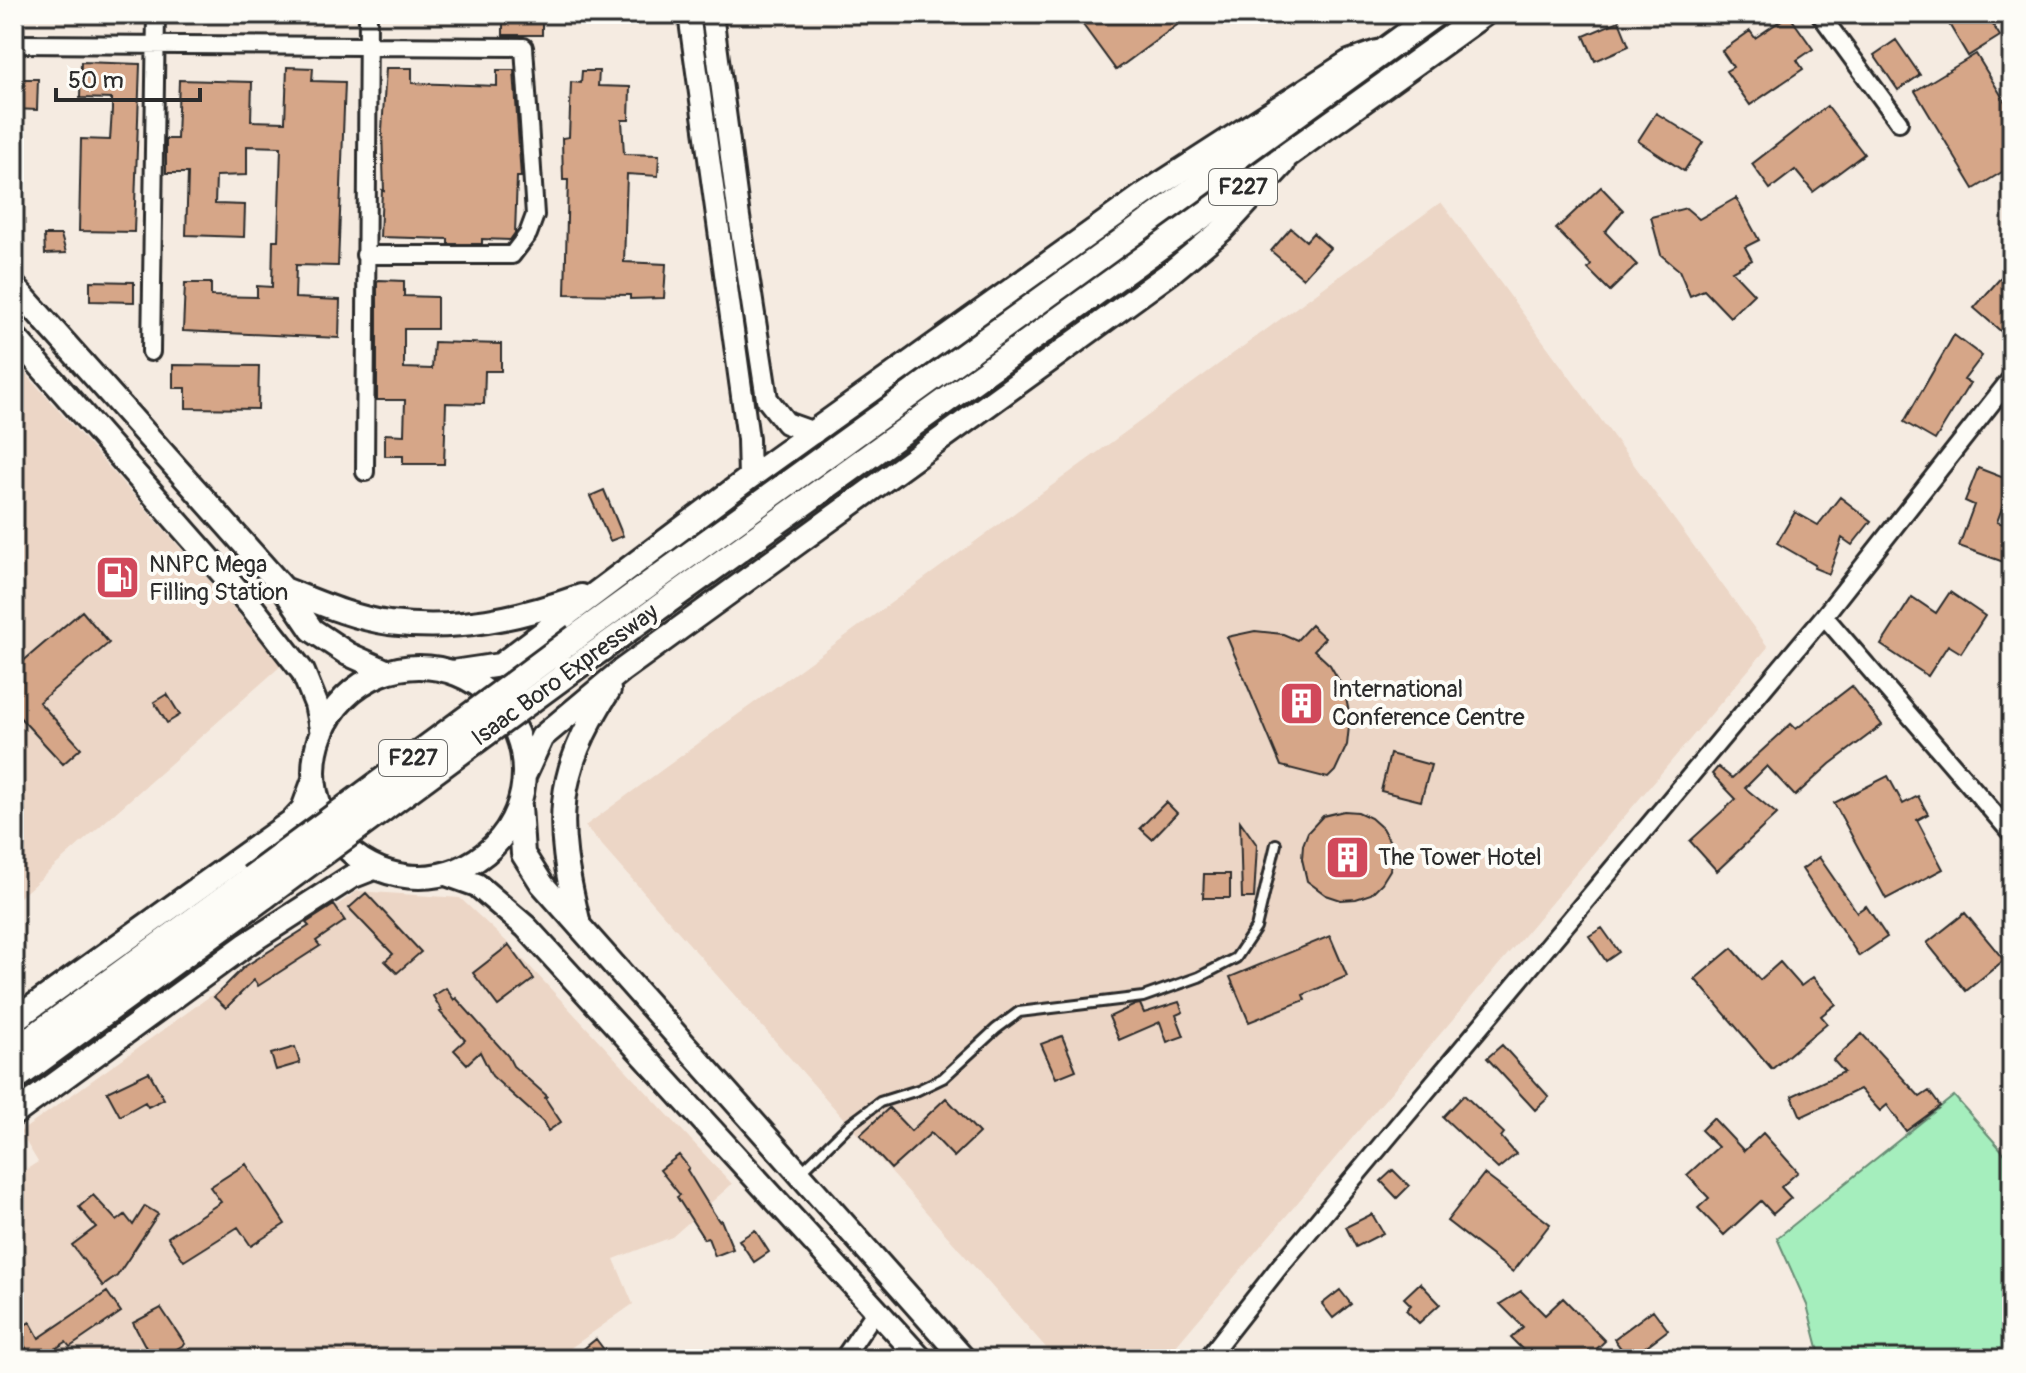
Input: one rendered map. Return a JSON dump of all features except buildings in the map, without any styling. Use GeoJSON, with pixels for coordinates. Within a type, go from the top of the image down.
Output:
{"type":"FeatureCollection","features":[{"type":"Feature","properties":{"kind":"main road","name":"F227"},"geometry":{"type":"LineString","coordinates":[[1389,47],[1435,14]]}},
{"type":"Feature","properties":{"kind":"main road","name":"F227"},"geometry":{"type":"LineString","coordinates":[[1295,149],[1483,14]]}},
{"type":"Feature","properties":{"kind":"main road"},"geometry":{"type":"LineString","coordinates":[[453,672],[500,665],[749,478],[1146,193],[1349,62],[1389,47]]}},
{"type":"Feature","properties":{"kind":"main road","name":"Isaac Boro Expressway"},"geometry":{"type":"LineString","coordinates":[[14,1079],[258,887],[583,647],[985,343],[1389,47]]}},
{"type":"Feature","properties":{"kind":"main road"},"geometry":{"type":"LineString","coordinates":[[525,774],[542,737],[621,671],[1170,273],[1248,205],[1295,149]]}},
{"type":"Feature","properties":{"kind":"main road","name":"Isaac Boro Expressway"},"geometry":{"type":"LineString","coordinates":[[583,647],[1003,360],[1295,149]]}},
{"type":"Feature","properties":{"kind":"main road"},"geometry":{"type":"LineString","coordinates":[[14,286],[284,589],[312,630],[348,654],[386,671]]}},
{"type":"Feature","properties":{"kind":"main road"},"geometry":{"type":"LineString","coordinates":[[14,336],[252,607],[303,672],[316,704],[322,733]]}},
{"type":"Feature","properties":{"kind":"main road"},"geometry":{"type":"LineString","coordinates":[[284,589],[339,610],[387,623],[438,625],[486,623],[546,609],[603,588]]}},
{"type":"Feature","properties":{"kind":"main road"},"geometry":{"type":"LineString","coordinates":[[14,1020],[292,821],[303,809],[313,782],[316,746],[331,713],[357,687],[386,671],[420,666],[453,672],[482,687],[506,711],[521,741],[525,774],[520,806],[523,854],[542,884],[964,1359]]}},
{"type":"Feature","properties":{"kind":"main road"},"geometry":{"type":"LineString","coordinates":[[579,925],[564,864],[562,827],[566,786],[574,752],[589,720],[621,671]]}},
{"type":"Feature","properties":{"kind":"main road"},"geometry":{"type":"LineString","coordinates":[[313,782],[323,818],[344,847],[374,868],[410,877],[446,874],[480,859],[504,836],[520,806]]}},
{"type":"Feature","properties":{"kind":"main road"},"geometry":{"type":"LineString","coordinates":[[14,1114],[247,944],[351,877],[374,868]]}},
{"type":"Feature","properties":{"kind":"main road"},"geometry":{"type":"LineString","coordinates":[[446,874],[477,885],[526,927],[921,1359]]}},
{"type":"Feature","properties":{"kind":"main road","name":"Isaac Boro Expressway"},"geometry":{"type":"LineString","coordinates":[[14,1051],[258,887]]}},
{"type":"Feature","properties":{"kind":"street"},"geometry":{"type":"LineString","coordinates":[[151,352],[156,14]]}},
{"type":"Feature","properties":{"kind":"street"},"geometry":{"type":"LineString","coordinates":[[365,472],[368,14]]}},
{"type":"Feature","properties":{"kind":"street"},"geometry":{"type":"LineString","coordinates":[[689,14],[748,439],[749,478]]}},
{"type":"Feature","properties":{"kind":"street"},"geometry":{"type":"LineString","coordinates":[[712,14],[767,399],[786,423],[814,433]]}},
{"type":"Feature","properties":{"kind":"street"},"geometry":{"type":"LineString","coordinates":[[1820,14],[1899,122]]}},
{"type":"Feature","properties":{"kind":"street"},"geometry":{"type":"LineString","coordinates":[[14,44],[524,47],[535,215],[528,234],[512,255],[365,255]]}},
{"type":"Feature","properties":{"kind":"street"},"geometry":{"type":"LineString","coordinates":[[1207,1359],[1280,1266],[1824,616],[2012,377]]}},
{"type":"Feature","properties":{"kind":"street"},"geometry":{"type":"LineString","coordinates":[[1824,616],[2012,834]]}},
{"type":"Feature","properties":{"kind":"street"},"geometry":{"type":"LineString","coordinates":[[843,1359],[877,1309]]}},
{"type":"Feature","properties":{"kind":"lane"},"geometry":{"type":"LineString","coordinates":[[799,1174],[849,1125],[880,1102],[943,1078],[1019,1012],[1143,997],[1199,977],[1236,958],[1256,928],[1276,844]]}},
{"type":"Feature","properties":{"kind":"shaded area"},"geometry":{"type":"Polygon","coordinates":[[[1441,202],[1768,647],[1165,1359],[1056,1359],[585,826],[1441,202]]]}},
{"type":"Feature","properties":{"kind":"shaded area"},"geometry":{"type":"Polygon","coordinates":[[[14,360],[283,664],[20,897],[14,889],[14,360]]]}},
{"type":"Feature","properties":{"kind":"shaded area"},"geometry":{"type":"Polygon","coordinates":[[[357,891],[460,898],[508,943],[732,1184],[672,1237],[614,1259],[633,1304],[555,1359],[14,1359],[14,1177],[38,1162],[20,1132],[357,891]]]}},
{"type":"Feature","properties":{"kind":"green space"},"geometry":{"type":"Polygon","coordinates":[[[1954,1096],[2012,1162],[2012,1359],[1821,1359],[1807,1305],[1777,1238],[1954,1096]]]}},
{"type":"Feature","properties":{"kind":"place","name":"NNPC Mega Filling Station"},"geometry":{"type":"Point","coordinates":[118,578]}},
{"type":"Feature","properties":{"kind":"place","name":"International Conference Centre"},"geometry":{"type":"Point","coordinates":[1301,703]}},
{"type":"Feature","properties":{"kind":"place","name":"The Tower Hotel"},"geometry":{"type":"Point","coordinates":[1347,857]}}]}
